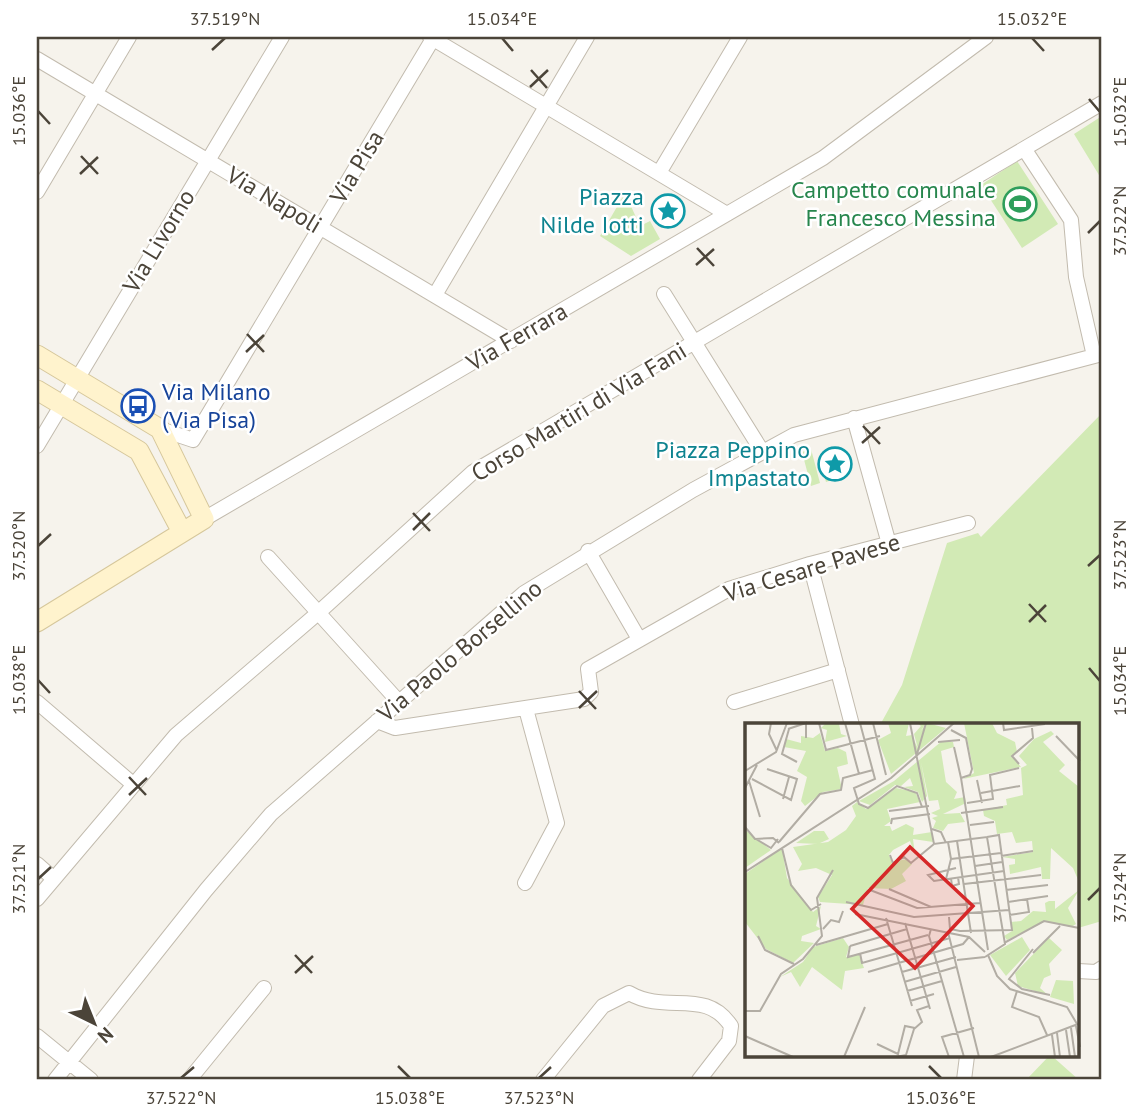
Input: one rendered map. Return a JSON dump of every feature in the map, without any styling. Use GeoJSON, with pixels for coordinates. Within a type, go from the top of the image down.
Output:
{"type":"FeatureCollection","features":[{"type":"Feature","properties":{"kind":"street"},"geometry":{"type":"LineString","coordinates":[[37,192],[129,37]]}},
{"type":"Feature","properties":{"kind":"street","name":"Via Livorno"},"geometry":{"type":"LineString","coordinates":[[37,446],[282,37]]}},
{"type":"Feature","properties":{"kind":"street"},"geometry":{"type":"LineString","coordinates":[[433,37],[727,214]]}},
{"type":"Feature","properties":{"kind":"street","name":"Via Pisa"},"geometry":{"type":"LineString","coordinates":[[160,429],[193,440],[433,37]]}},
{"type":"Feature","properties":{"kind":"street"},"geometry":{"type":"LineString","coordinates":[[435,295],[587,37]]}},
{"type":"Feature","properties":{"kind":"street"},"geometry":{"type":"LineString","coordinates":[[659,173],[740,37]]}},
{"type":"Feature","properties":{"kind":"street","name":"Via Ferrara"},"geometry":{"type":"LineString","coordinates":[[37,622],[204,519],[823,158],[986,37]]}},
{"type":"Feature","properties":{"kind":"street","name":"Via Napoli"},"geometry":{"type":"LineString","coordinates":[[37,59],[512,341]]}},
{"type":"Feature","properties":{"kind":"street","name":"Corso Martiri di Via Fani"},"geometry":{"type":"LineString","coordinates":[[37,900],[176,734],[318,613],[474,472],[1102,103]]}},
{"type":"Feature","properties":{"kind":"street"},"geometry":{"type":"LineString","coordinates":[[1025,149],[1071,220],[1076,277],[1098,355]]}},
{"type":"Feature","properties":{"kind":"street"},"geometry":{"type":"LineString","coordinates":[[664,294],[762,451]]}},
{"type":"Feature","properties":{"kind":"street"},"geometry":{"type":"LineString","coordinates":[[37,355],[160,429],[204,519]]}},
{"type":"Feature","properties":{"kind":"street","name":"Via Paolo Borsellino"},"geometry":{"type":"LineString","coordinates":[[55,1080],[206,890],[271,814],[524,593],[588,551],[794,435],[1098,355]]}},
{"type":"Feature","properties":{"kind":"street"},"geometry":{"type":"LineString","coordinates":[[37,390],[139,452],[183,532]]}},
{"type":"Feature","properties":{"kind":"street"},"geometry":{"type":"LineString","coordinates":[[854,418],[889,544]]}},
{"type":"Feature","properties":{"kind":"street","name":"Via Cesare Pavese"},"geometry":{"type":"LineString","coordinates":[[526,709],[584,699],[591,692],[588,669],[729,589],[810,564],[968,523]]}},
{"type":"Feature","properties":{"kind":"street"},"geometry":{"type":"LineString","coordinates":[[588,551],[639,639]]}},
{"type":"Feature","properties":{"kind":"street"},"geometry":{"type":"LineString","coordinates":[[268,557],[399,702]]}},
{"type":"Feature","properties":{"kind":"street"},"geometry":{"type":"LineString","coordinates":[[810,564],[851,723]]}},
{"type":"Feature","properties":{"kind":"street"},"geometry":{"type":"LineString","coordinates":[[734,702],[838,670]]}},
{"type":"Feature","properties":{"kind":"street"},"geometry":{"type":"LineString","coordinates":[[37,702],[134,785]]}},
{"type":"Feature","properties":{"kind":"street"},"geometry":{"type":"LineString","coordinates":[[377,721],[395,728],[526,709],[556,823],[525,883]]}},
{"type":"Feature","properties":{"kind":"street"},"geometry":{"type":"LineString","coordinates":[[37,863],[54,879]]}},
{"type":"Feature","properties":{"kind":"street"},"geometry":{"type":"LineString","coordinates":[[1080,971],[1096,972],[1102,968]]}},
{"type":"Feature","properties":{"kind":"street"},"geometry":{"type":"LineString","coordinates":[[189,1080],[264,988]]}},
{"type":"Feature","properties":{"kind":"street"},"geometry":{"type":"LineString","coordinates":[[543,1080],[603,1006],[629,993],[646,1003],[708,1004],[723,1014],[731,1026],[729,1041],[699,1080]]}},
{"type":"Feature","properties":{"kind":"street"},"geometry":{"type":"LineString","coordinates":[[37,1036],[91,1080]]}},
{"type":"Feature","properties":{"kind":"street"},"geometry":{"type":"LineString","coordinates":[[964,1080],[967,1058]]}},
{"type":"Feature","properties":{"kind":"green space"},"geometry":{"type":"Polygon","coordinates":[[[1102,116],[1102,180],[1074,134],[1102,116]]]}},
{"type":"Feature","properties":{"kind":"green space","name":"Campetto comunale Francesco Messina"},"geometry":{"type":"Polygon","coordinates":[[[1017,161],[1058,224],[1022,248],[981,185],[1017,161]]]}},
{"type":"Feature","properties":{"kind":"green space"},"geometry":{"type":"Polygon","coordinates":[[[625,193],[640,226],[650,221],[660,239],[631,256],[600,236],[625,193]]]}},
{"type":"Feature","properties":{"kind":"green space"},"geometry":{"type":"Polygon","coordinates":[[[1102,413],[1102,921],[1080,927],[1080,723],[881,723],[902,685],[947,543],[978,533],[981,537],[1102,413]]]}},
{"type":"Feature","properties":{"kind":"green space"},"geometry":{"type":"Polygon","coordinates":[[[811,449],[820,483],[811,486],[802,452],[811,449]]]}},
{"type":"Feature","properties":{"kind":"green space"},"geometry":{"type":"Polygon","coordinates":[[[842,455],[847,475],[826,482],[820,461],[842,455]]]}},
{"type":"Feature","properties":{"kind":"green space"},"geometry":{"type":"Polygon","coordinates":[[[1047,1058],[1054,1058],[1079,1080],[1026,1080],[1047,1058]]]}},
{"type":"Feature","properties":{"kind":"place","name":"Campetto comunale Francesco Messina"},"geometry":{"type":"Point","coordinates":[1020,204]}},
{"type":"Feature","properties":{"kind":"place","name":"Piazza Nilde Iotti"},"geometry":{"type":"Point","coordinates":[668,211]}},
{"type":"Feature","properties":{"kind":"place","name":"Via Milano (Via Pisa)"},"geometry":{"type":"Point","coordinates":[138,406]}},
{"type":"Feature","properties":{"kind":"place","name":"Piazza Peppino Impastato"},"geometry":{"type":"Point","coordinates":[835,464]}}]}
